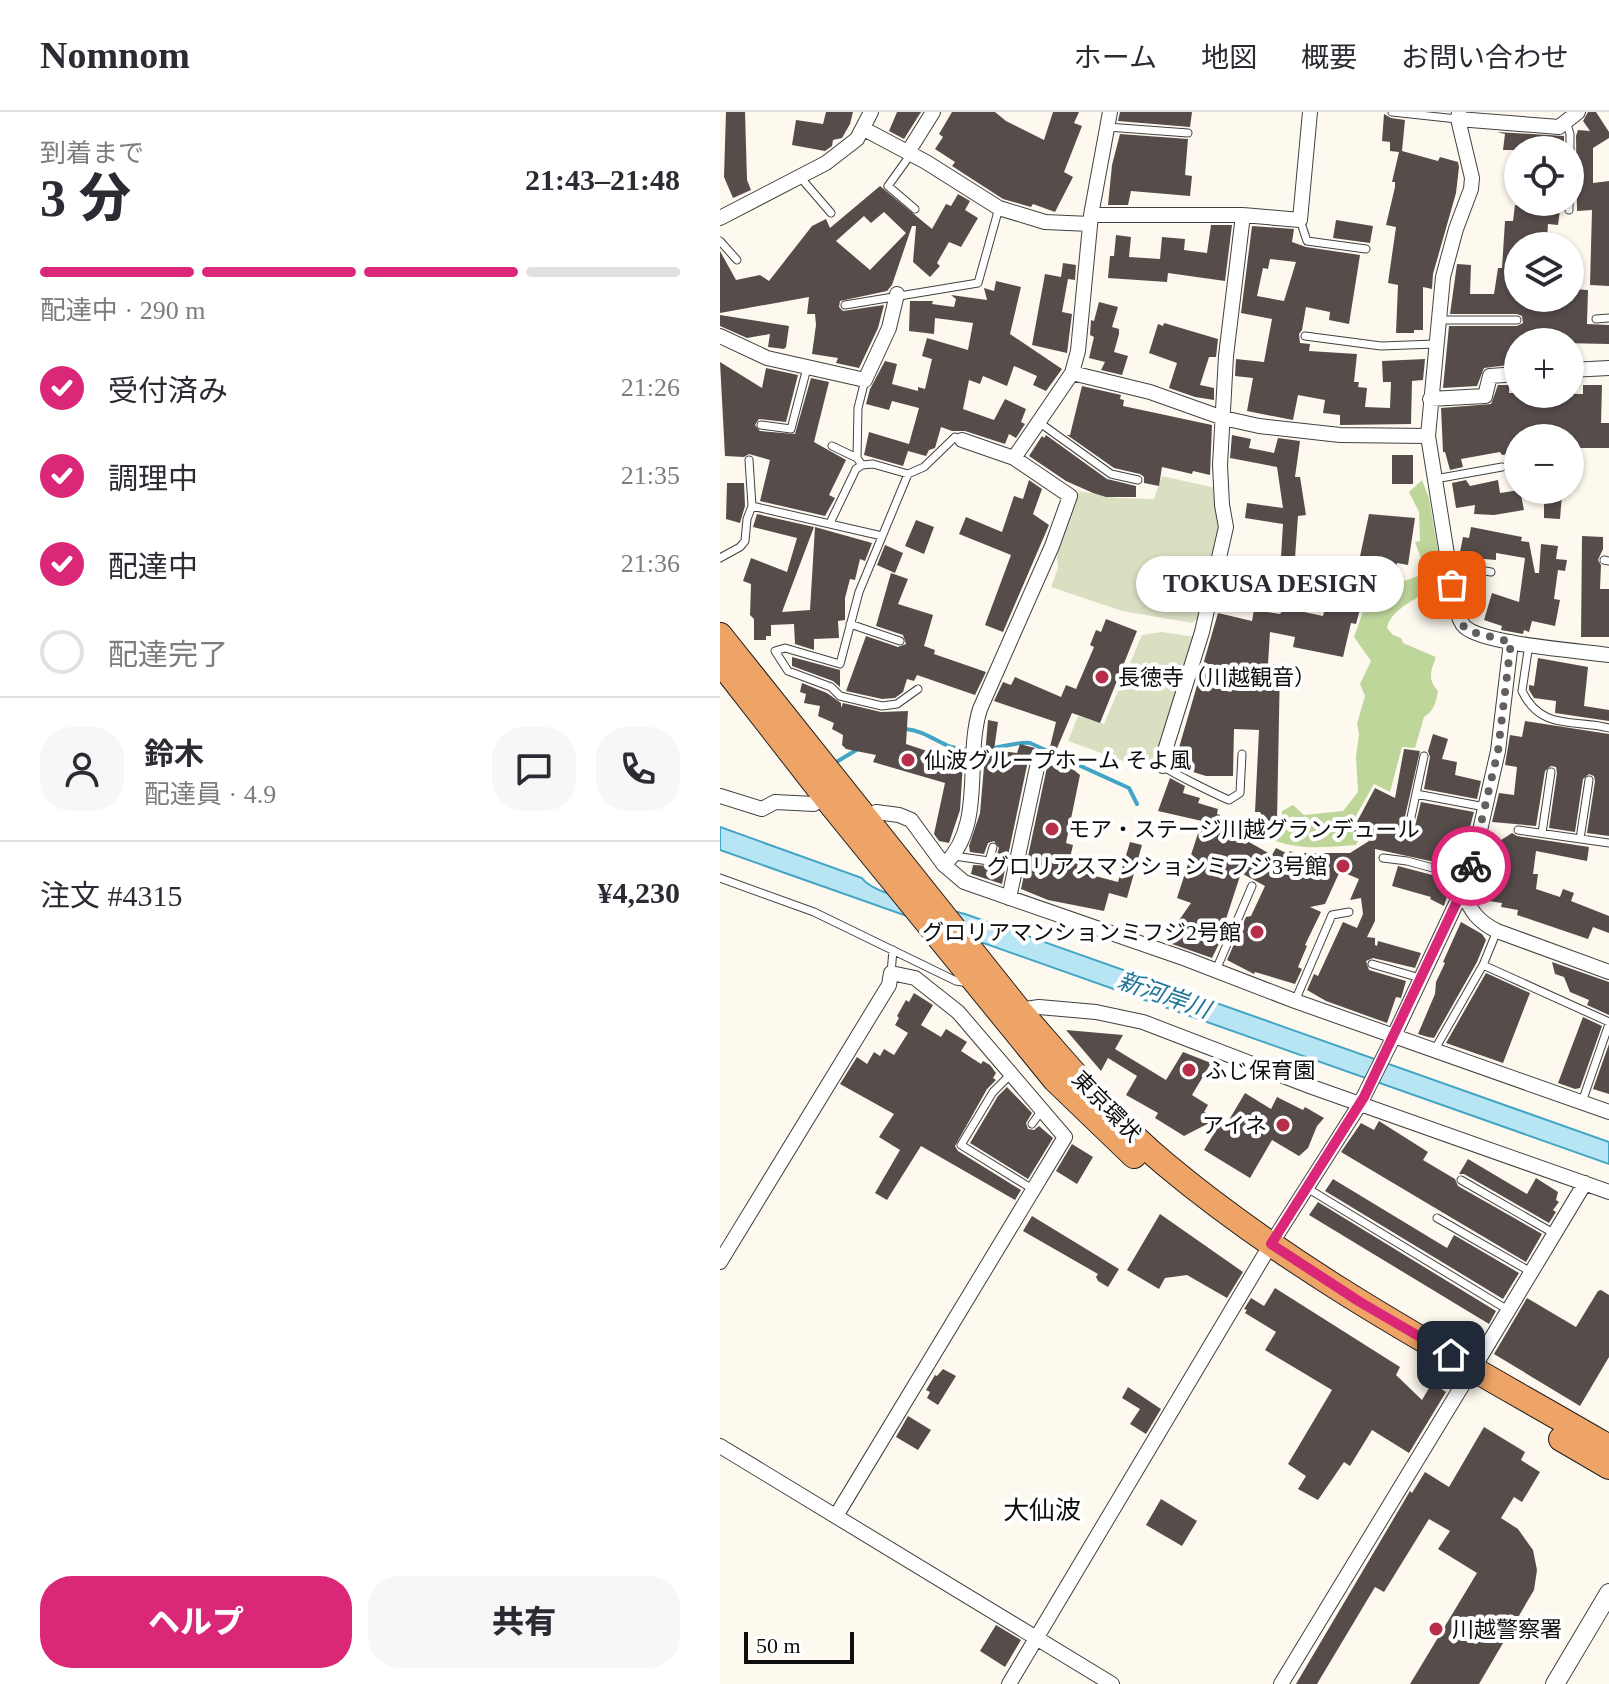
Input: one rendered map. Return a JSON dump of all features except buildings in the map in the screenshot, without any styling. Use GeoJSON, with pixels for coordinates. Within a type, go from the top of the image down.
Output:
{"type":"FeatureCollection","features":[{"type":"Feature","properties":{"kind":"highway","name":"東京環状"},"geometry":{"type":"LineString","coordinates":[[720,635],[888,844],[977,975],[1055,1080],[1116,1140],[1201,1211],[1360,1302],[1609,1467]]}},
{"type":"Feature","properties":{"kind":"highway","name":"東京環状"},"geometry":{"type":"LineString","coordinates":[[720,662],[853,831],[977,975],[1019,1010],[1070,1068],[1162,1162],[1268,1251]]}},
{"type":"Feature","properties":{"kind":"highway","name":"東京環状"},"geometry":{"type":"LineString","coordinates":[[1469,1375],[1609,1447]]}},
{"type":"Feature","properties":{"kind":"street"},"geometry":{"type":"LineString","coordinates":[[720,218],[826,163],[857,139],[871,112]]}},
{"type":"Feature","properties":{"kind":"street"},"geometry":{"type":"LineString","coordinates":[[909,153],[933,112]]}},
{"type":"Feature","properties":{"kind":"street"},"geometry":{"type":"LineString","coordinates":[[864,129],[999,208],[1045,222],[1243,215],[1300,220],[1310,112]]}},
{"type":"Feature","properties":{"kind":"street"},"geometry":{"type":"LineString","coordinates":[[1572,116],[1559,127],[1459,116],[1472,178],[1471,189],[1443,277],[1428,436],[1455,604],[1462,625],[1472,632],[1511,642],[1609,655]]}},
{"type":"Feature","properties":{"kind":"street"},"geometry":{"type":"LineString","coordinates":[[1014,458],[1072,373],[1078,351],[1091,220],[1108,119]]}},
{"type":"Feature","properties":{"kind":"street"},"geometry":{"type":"LineString","coordinates":[[1163,766],[1163,757],[1212,592],[1226,527],[1220,465],[1226,356],[1243,215]]}},
{"type":"Feature","properties":{"kind":"street"},"geometry":{"type":"LineString","coordinates":[[720,336],[767,358],[865,380],[889,328],[897,294]]}},
{"type":"Feature","properties":{"kind":"street"},"geometry":{"type":"LineString","coordinates":[[1584,369],[1609,368]]}},
{"type":"Feature","properties":{"kind":"street"},"geometry":{"type":"LineString","coordinates":[[1072,373],[1150,392],[1223,418],[1259,426],[1340,435],[1428,436]]}},
{"type":"Feature","properties":{"kind":"street"},"geometry":{"type":"LineString","coordinates":[[1430,399],[1485,396],[1490,376],[1504,375]]}},
{"type":"Feature","properties":{"kind":"street"},"geometry":{"type":"LineString","coordinates":[[949,860],[960,846],[972,797],[974,728],[980,709],[1052,546],[1070,496],[1014,458],[962,440]]}},
{"type":"Feature","properties":{"kind":"street"},"geometry":{"type":"LineString","coordinates":[[1009,1684],[1362,1100],[1393,1038],[1464,884],[1498,751],[1511,642]]}},
{"type":"Feature","properties":{"kind":"street"},"geometry":{"type":"LineString","coordinates":[[1009,898],[1039,758]]}},
{"type":"Feature","properties":{"kind":"street"},"geometry":{"type":"LineString","coordinates":[[720,796],[765,811],[775,802],[814,804]]}},
{"type":"Feature","properties":{"kind":"street"},"geometry":{"type":"LineString","coordinates":[[876,812],[911,820],[949,860],[964,882],[1216,970],[1393,1038],[1435,1049],[1609,1112]]}},
{"type":"Feature","properties":{"kind":"street"},"geometry":{"type":"LineString","coordinates":[[1464,884],[1472,914],[1482,923],[1609,972]]}},
{"type":"Feature","properties":{"kind":"street"},"geometry":{"type":"LineString","coordinates":[[720,1262],[889,985],[891,973],[915,978],[948,1004],[1065,1137],[836,1516]]}},
{"type":"Feature","properties":{"kind":"street"},"geometry":{"type":"LineString","coordinates":[[1019,1010],[1039,1007],[1096,1012],[1143,1022],[1609,1192]]}},
{"type":"Feature","properties":{"kind":"street"},"geometry":{"type":"LineString","coordinates":[[1281,1684],[1585,1183]]}},
{"type":"Feature","properties":{"kind":"street"},"geometry":{"type":"LineString","coordinates":[[720,1446],[1112,1684]]}},
{"type":"Feature","properties":{"kind":"street"},"geometry":{"type":"LineString","coordinates":[[1555,1684],[1609,1593]]}},
{"type":"Feature","properties":{"kind":"lane"},"geometry":{"type":"LineString","coordinates":[[1392,112],[1459,116]]}},
{"type":"Feature","properties":{"kind":"lane"},"geometry":{"type":"LineString","coordinates":[[1570,136],[1572,116]]}},
{"type":"Feature","properties":{"kind":"lane"},"geometry":{"type":"LineString","coordinates":[[1108,119],[1188,133]]}},
{"type":"Feature","properties":{"kind":"lane"},"geometry":{"type":"LineString","coordinates":[[909,153],[888,186],[915,209]]}},
{"type":"Feature","properties":{"kind":"lane"},"geometry":{"type":"LineString","coordinates":[[800,177],[831,213]]}},
{"type":"Feature","properties":{"kind":"lane"},"geometry":{"type":"LineString","coordinates":[[845,305],[978,283],[999,208]]}},
{"type":"Feature","properties":{"kind":"lane"},"geometry":{"type":"LineString","coordinates":[[1300,220],[1307,241],[1366,249]]}},
{"type":"Feature","properties":{"kind":"lane"},"geometry":{"type":"LineString","coordinates":[[720,241],[737,260]]}},
{"type":"Feature","properties":{"kind":"lane"},"geometry":{"type":"LineString","coordinates":[[1596,319],[1609,318]]}},
{"type":"Feature","properties":{"kind":"lane"},"geometry":{"type":"LineString","coordinates":[[1438,320],[1517,320]]}},
{"type":"Feature","properties":{"kind":"lane"},"geometry":{"type":"LineString","coordinates":[[1305,336],[1381,346],[1435,344]]}},
{"type":"Feature","properties":{"kind":"lane"},"geometry":{"type":"LineString","coordinates":[[761,425],[791,429],[807,366]]}},
{"type":"Feature","properties":{"kind":"lane"},"geometry":{"type":"LineString","coordinates":[[830,523],[860,462],[858,408],[865,380]]}},
{"type":"Feature","properties":{"kind":"lane"},"geometry":{"type":"LineString","coordinates":[[1040,423],[1111,474],[1138,480]]}},
{"type":"Feature","properties":{"kind":"lane"},"geometry":{"type":"LineString","coordinates":[[832,446],[860,462],[908,474],[924,467],[955,437],[962,440]]}},
{"type":"Feature","properties":{"kind":"lane"},"geometry":{"type":"LineString","coordinates":[[720,558],[745,541],[752,506],[749,460]]}},
{"type":"Feature","properties":{"kind":"lane"},"geometry":{"type":"LineString","coordinates":[[1435,479],[1502,467]]}},
{"type":"Feature","properties":{"kind":"lane"},"geometry":{"type":"LineString","coordinates":[[908,474],[859,592],[840,664],[785,648],[775,651],[788,671],[831,687],[840,696],[882,706],[897,704],[918,689]]}},
{"type":"Feature","properties":{"kind":"lane"},"geometry":{"type":"LineString","coordinates":[[752,506],[882,536]]}},
{"type":"Feature","properties":{"kind":"lane"},"geometry":{"type":"LineString","coordinates":[[1449,565],[1491,572]]}},
{"type":"Feature","properties":{"kind":"lane"},"geometry":{"type":"LineString","coordinates":[[1217,566],[1309,567]]}},
{"type":"Feature","properties":{"kind":"lane"},"geometry":{"type":"LineString","coordinates":[[1212,592],[1279,605]]}},
{"type":"Feature","properties":{"kind":"lane"},"geometry":{"type":"LineString","coordinates":[[850,624],[900,641]]}},
{"type":"Feature","properties":{"kind":"lane"},"geometry":{"type":"LineString","coordinates":[[1529,644],[1522,691],[1544,718],[1609,728]]}},
{"type":"Feature","properties":{"kind":"lane"},"geometry":{"type":"LineString","coordinates":[[1163,766],[1229,800],[1240,793],[1242,754]]}},
{"type":"Feature","properties":{"kind":"lane"},"geometry":{"type":"LineString","coordinates":[[1410,822],[1424,756]]}},
{"type":"Feature","properties":{"kind":"lane"},"geometry":{"type":"LineString","coordinates":[[1542,833],[1551,772]]}},
{"type":"Feature","properties":{"kind":"lane"},"geometry":{"type":"LineString","coordinates":[[1580,839],[1589,780]]}},
{"type":"Feature","properties":{"kind":"lane"},"geometry":{"type":"LineString","coordinates":[[1416,794],[1486,807]]}},
{"type":"Feature","properties":{"kind":"lane"},"geometry":{"type":"LineString","coordinates":[[1518,830],[1609,843]]}},
{"type":"Feature","properties":{"kind":"lane"},"geometry":{"type":"LineString","coordinates":[[949,860],[989,861],[993,847]]}},
{"type":"Feature","properties":{"kind":"lane"},"geometry":{"type":"LineString","coordinates":[[1383,858],[1407,861],[1464,884]]}},
{"type":"Feature","properties":{"kind":"lane"},"geometry":{"type":"LineString","coordinates":[[720,878],[814,912],[956,981],[977,975]]}},
{"type":"Feature","properties":{"kind":"lane"},"geometry":{"type":"LineString","coordinates":[[1216,970],[1252,886]]}},
{"type":"Feature","properties":{"kind":"lane"},"geometry":{"type":"LineString","coordinates":[[1295,1001],[1332,915],[1349,912]]}},
{"type":"Feature","properties":{"kind":"lane"},"geometry":{"type":"LineString","coordinates":[[1435,1049],[1483,965],[1497,931]]}},
{"type":"Feature","properties":{"kind":"lane"},"geometry":{"type":"LineString","coordinates":[[891,973],[893,950]]}},
{"type":"Feature","properties":{"kind":"lane"},"geometry":{"type":"LineString","coordinates":[[1372,964],[1420,978]]}},
{"type":"Feature","properties":{"kind":"lane"},"geometry":{"type":"LineString","coordinates":[[1483,965],[1609,1023],[1582,1103]]}},
{"type":"Feature","properties":{"kind":"lane"},"geometry":{"type":"LineString","coordinates":[[1010,1075],[993,1092],[961,1145],[1034,1190]]}},
{"type":"Feature","properties":{"kind":"lane"},"geometry":{"type":"LineString","coordinates":[[1032,1124],[1042,1110]]}},
{"type":"Feature","properties":{"kind":"lane"},"geometry":{"type":"LineString","coordinates":[[1461,1180],[1555,1234]]}},
{"type":"Feature","properties":{"kind":"lane"},"geometry":{"type":"LineString","coordinates":[[1307,1188],[1508,1310]]}},
{"type":"Feature","properties":{"kind":"lane"},"geometry":{"type":"LineString","coordinates":[[1437,1218],[1531,1272]]}},
{"type":"Feature","properties":{"kind":"green space"},"geometry":{"type":"Polygon","coordinates":[[[1162,476],[1216,488],[1220,528],[1199,618],[1192,623],[1122,611],[1051,587],[1058,568],[1056,545],[1079,491],[1117,498],[1154,499],[1162,476]]]}},
{"type":"Feature","properties":{"kind":"green space"},"geometry":{"type":"Polygon","coordinates":[[[1422,480],[1429,498],[1443,580],[1395,613],[1387,628],[1403,643],[1436,657],[1431,675],[1438,691],[1434,706],[1424,717],[1415,748],[1402,747],[1390,792],[1374,784],[1349,828],[1360,837],[1356,845],[1303,847],[1271,839],[1282,821],[1282,811],[1293,805],[1304,815],[1343,811],[1358,792],[1357,724],[1365,696],[1360,684],[1371,661],[1354,637],[1364,609],[1358,605],[1367,583],[1388,587],[1399,578],[1404,581],[1421,575],[1423,564],[1415,542],[1420,541],[1419,512],[1409,492],[1422,480]]]}},
{"type":"Feature","properties":{"kind":"green space"},"geometry":{"type":"Polygon","coordinates":[[[1162,632],[1195,637],[1155,763],[1132,764],[1068,741],[1078,716],[1104,724],[1142,635],[1162,632]]]}},
{"type":"Feature","properties":{"kind":"water","name":"新河岸川"},"geometry":{"type":"Polygon","coordinates":[[[720,827],[862,878],[869,885],[895,896],[968,915],[1609,1142],[1609,1164],[720,850],[720,827]]]}},
{"type":"Feature","properties":{"kind":"waterway"},"geometry":{"type":"LineString","coordinates":[[905,729],[922,733],[951,747],[969,750]]}},
{"type":"Feature","properties":{"kind":"waterway"},"geometry":{"type":"LineString","coordinates":[[981,749],[1030,743],[1129,788],[1137,804]]}},
{"type":"Feature","properties":{"kind":"waterway"},"geometry":{"type":"LineString","coordinates":[[838,761],[858,749]]}},
{"type":"Feature","properties":{"kind":"way so far"},"geometry":{"type":"LineString","coordinates":[[1452,585],[1462,625],[1472,632],[1511,642],[1498,751],[1471,866]]}},
{"type":"Feature","properties":{"kind":"place","name":"TOKUSA DESIGN"},"geometry":{"type":"Point","coordinates":[1452,585]}},
{"type":"Feature","properties":{"kind":"place","name":"長徳寺（川越観音）"},"geometry":{"type":"Point","coordinates":[1102,677]}},
{"type":"Feature","properties":{"kind":"place","name":"仙波グループホーム そよ風"},"geometry":{"type":"Point","coordinates":[908,760]}},
{"type":"Feature","properties":{"kind":"place","name":"モア・ステージ川越グランデュール"},"geometry":{"type":"Point","coordinates":[1052,829]}},
{"type":"Feature","properties":{"kind":"place","name":"グロリアスマンションミフジ3号館"},"geometry":{"type":"Point","coordinates":[1343,866]}},
{"type":"Feature","properties":{"kind":"place","name":"グロリアマンションミフジ2号館"},"geometry":{"type":"Point","coordinates":[1257,932]}},
{"type":"Feature","properties":{"kind":"place","name":"ふじ保育園"},"geometry":{"type":"Point","coordinates":[1189,1070]}},
{"type":"Feature","properties":{"kind":"place","name":"アイネ"},"geometry":{"type":"Point","coordinates":[1283,1125]}},
{"type":"Feature","properties":{"kind":"place","name":"川越警察署"},"geometry":{"type":"Point","coordinates":[1436,1629]}},
{"type":"Feature","properties":{"kind":"district","name":"大仙波"},"geometry":{"type":"Point","coordinates":[1042,1510]}},
{"type":"Feature","properties":{"kind":"route"},"geometry":{"type":"LineString","coordinates":[[1451,1355],[1360,1302],[1271,1244],[1364,1097],[1471,866]]}}]}
